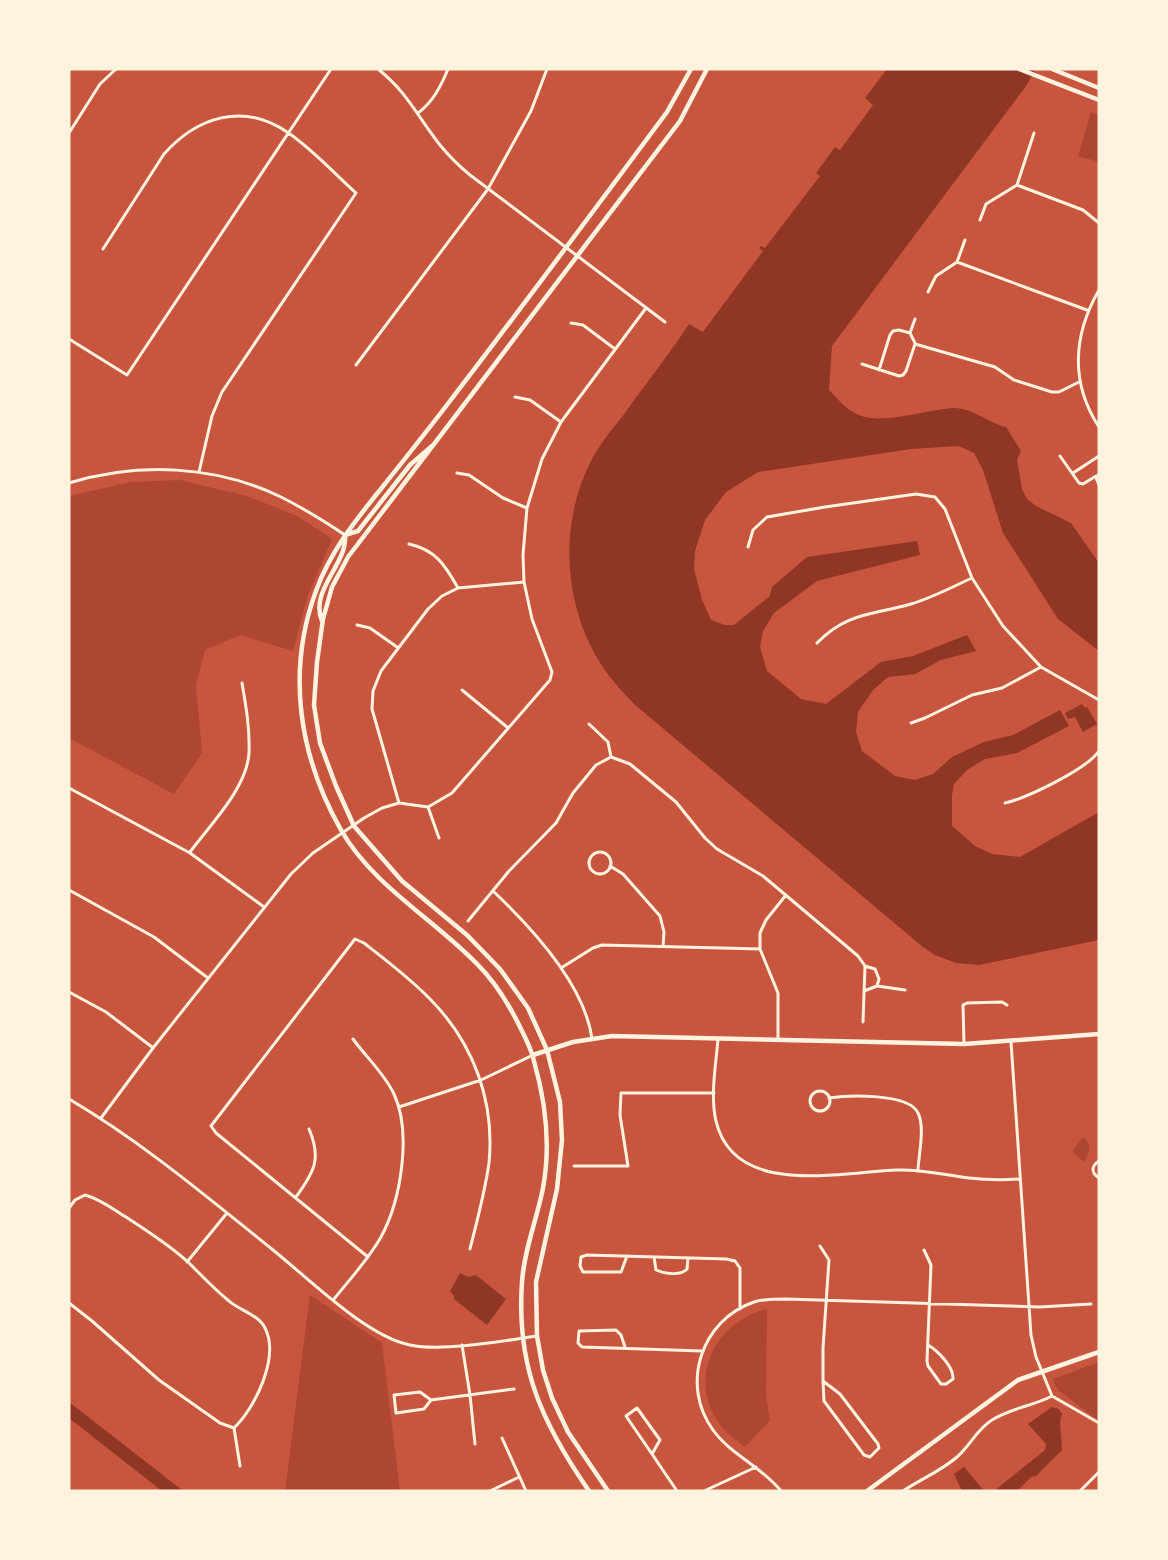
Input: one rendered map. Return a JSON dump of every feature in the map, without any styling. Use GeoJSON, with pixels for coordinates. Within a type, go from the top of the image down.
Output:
{"type":"FeatureCollection","features":[{"type":"Feature","properties":{"kind":"street"},"geometry":{"type":"LineString","coordinates":[[69,133],[100,84],[116,69]]}},
{"type":"Feature","properties":{"kind":"street"},"geometry":{"type":"LineString","coordinates":[[69,339],[127,375],[331,69]]}},
{"type":"Feature","properties":{"kind":"street"},"geometry":{"type":"LineString","coordinates":[[378,69],[400,88],[455,162],[665,322]]}},
{"type":"Feature","properties":{"kind":"street"},"geometry":{"type":"LineString","coordinates":[[418,113],[428,105],[439,90],[448,69]]}},
{"type":"Feature","properties":{"kind":"street"},"geometry":{"type":"LineString","coordinates":[[356,365],[488,189],[531,111],[547,69]]}},
{"type":"Feature","properties":{"kind":"street"},"geometry":{"type":"LineString","coordinates":[[589,1491],[544,1418],[529,1374],[523,1338],[522,1281],[543,1187],[548,1140],[544,1102],[533,1055],[514,1015],[480,966],[384,882],[367,865],[343,833],[322,792],[306,746],[300,706],[300,670],[304,635],[316,592],[345,535],[448,404],[667,112],[691,69]]}},
{"type":"Feature","properties":{"kind":"street"},"geometry":{"type":"LineString","coordinates":[[608,1491],[574,1443],[560,1415],[543,1370],[537,1336],[536,1282],[557,1189],[562,1140],[560,1102],[547,1050],[528,1008],[501,969],[467,935],[402,881],[354,826],[320,742],[314,705],[317,662],[327,600],[348,557],[680,121],[707,69]]}},
{"type":"Feature","properties":{"kind":"street"},"geometry":{"type":"LineString","coordinates":[[1019,69],[1097,99]]}},
{"type":"Feature","properties":{"kind":"street"},"geometry":{"type":"LineString","coordinates":[[1052,69],[1099,88]]}},
{"type":"Feature","properties":{"kind":"street"},"geometry":{"type":"LineString","coordinates":[[103,249],[164,154],[188,131],[229,116],[260,119],[289,133],[356,193],[222,392],[212,416],[199,472]]}},
{"type":"Feature","properties":{"kind":"street"},"geometry":{"type":"LineString","coordinates":[[980,220],[986,204],[1017,185],[1034,133]]}},
{"type":"Feature","properties":{"kind":"street"},"geometry":{"type":"LineString","coordinates":[[1017,185],[1083,210],[1099,223]]}},
{"type":"Feature","properties":{"kind":"street"},"geometry":{"type":"LineString","coordinates":[[928,292],[936,276],[957,262],[965,240]]}},
{"type":"Feature","properties":{"kind":"street"},"geometry":{"type":"LineString","coordinates":[[957,262],[1087,310]]}},
{"type":"Feature","properties":{"kind":"street"},"geometry":{"type":"LineString","coordinates":[[1099,290],[1087,310],[1078,349],[1079,382],[1086,404],[1099,427]]}},
{"type":"Feature","properties":{"kind":"street"},"geometry":{"type":"LineString","coordinates":[[101,1118],[153,1048],[291,874],[313,853],[382,808],[399,803],[428,807],[452,793],[550,680],[552,672],[532,619],[524,582],[523,555],[527,508],[542,459],[561,422],[646,308]]}},
{"type":"Feature","properties":{"kind":"street"},"geometry":{"type":"LineString","coordinates":[[862,364],[899,376],[903,375],[915,344],[910,333],[915,319]]}},
{"type":"Feature","properties":{"kind":"street"},"geometry":{"type":"LineString","coordinates":[[571,323],[583,324],[615,349]]}},
{"type":"Feature","properties":{"kind":"street"},"geometry":{"type":"LineString","coordinates":[[879,370],[893,331],[910,333]]}},
{"type":"Feature","properties":{"kind":"street"},"geometry":{"type":"LineString","coordinates":[[915,344],[995,367],[1014,380],[1052,392],[1059,392],[1079,382]]}},
{"type":"Feature","properties":{"kind":"street"},"geometry":{"type":"LineString","coordinates":[[515,397],[530,400],[561,422]]}},
{"type":"Feature","properties":{"kind":"street"},"geometry":{"type":"LineString","coordinates":[[69,483],[104,474],[142,470],[199,472],[244,483],[281,497],[345,535],[358,531],[410,465],[439,440]]}},
{"type":"Feature","properties":{"kind":"street"},"geometry":{"type":"LineString","coordinates":[[1060,456],[1079,483],[1083,484],[1098,475],[1099,485]]}},
{"type":"Feature","properties":{"kind":"street"},"geometry":{"type":"LineString","coordinates":[[1073,474],[1099,456]]}},
{"type":"Feature","properties":{"kind":"street"},"geometry":{"type":"LineString","coordinates":[[457,473],[469,475],[503,498],[527,508]]}},
{"type":"Feature","properties":{"kind":"street"},"geometry":{"type":"LineString","coordinates":[[748,547],[753,530],[767,517],[915,494],[935,497],[945,509],[972,578],[1003,626],[1041,667],[1099,700]]}},
{"type":"Feature","properties":{"kind":"street"},"geometry":{"type":"LineString","coordinates":[[322,622],[319,608],[328,579],[344,552],[345,535]]}},
{"type":"Feature","properties":{"kind":"street"},"geometry":{"type":"LineString","coordinates":[[409,544],[422,547],[445,565],[458,588]]}},
{"type":"Feature","properties":{"kind":"street"},"geometry":{"type":"LineString","coordinates":[[816,643],[830,630],[847,620],[913,604],[972,578]]}},
{"type":"Feature","properties":{"kind":"street"},"geometry":{"type":"LineString","coordinates":[[399,803],[374,718],[371,699],[376,681],[397,648],[434,602],[458,588],[524,582]]}},
{"type":"Feature","properties":{"kind":"street"},"geometry":{"type":"LineString","coordinates":[[357,625],[370,628],[397,648]]}},
{"type":"Feature","properties":{"kind":"street"},"geometry":{"type":"LineString","coordinates":[[911,723],[972,695],[1002,688],[1041,667]]}},
{"type":"Feature","properties":{"kind":"street"},"geometry":{"type":"LineString","coordinates":[[190,853],[234,793],[246,767],[249,755],[249,729],[243,683]]}},
{"type":"Feature","properties":{"kind":"street"},"geometry":{"type":"LineString","coordinates":[[462,690],[507,728]]}},
{"type":"Feature","properties":{"kind":"street"},"geometry":{"type":"LineString","coordinates":[[589,724],[608,742],[611,757]]}},
{"type":"Feature","properties":{"kind":"street"},"geometry":{"type":"LineString","coordinates":[[1005,803],[1020,800],[1088,764],[1099,751]]}},
{"type":"Feature","properties":{"kind":"street"},"geometry":{"type":"LineString","coordinates":[[468,921],[525,854],[556,823],[573,793],[596,765],[611,757],[630,764],[676,802],[705,838],[717,849],[763,876],[849,948],[865,966],[872,967],[878,972],[877,986]]}},
{"type":"Feature","properties":{"kind":"street"},"geometry":{"type":"LineString","coordinates":[[69,788],[190,853],[264,907]]}},
{"type":"Feature","properties":{"kind":"street"},"geometry":{"type":"LineString","coordinates":[[428,807],[439,838]]}},
{"type":"Feature","properties":{"kind":"street"},"geometry":{"type":"LineString","coordinates":[[610,866],[606,872],[599,874],[591,869],[589,862],[592,856],[602,853],[608,857],[610,866],[623,874],[660,916],[664,932],[663,947]]}},
{"type":"Feature","properties":{"kind":"street"},"geometry":{"type":"LineString","coordinates":[[69,890],[154,937],[208,978]]}},
{"type":"Feature","properties":{"kind":"street"},"geometry":{"type":"LineString","coordinates":[[493,891],[525,922],[561,968],[586,1015],[592,1039]]}},
{"type":"Feature","properties":{"kind":"street"},"geometry":{"type":"LineString","coordinates":[[778,1040],[778,993],[760,949],[761,927],[786,895]]}},
{"type":"Feature","properties":{"kind":"street"},"geometry":{"type":"LineString","coordinates":[[368,1257],[216,1133],[211,1126],[355,939],[364,943],[431,999],[464,1042],[481,1080],[488,1114],[490,1141],[486,1178],[470,1249]]}},
{"type":"Feature","properties":{"kind":"street"},"geometry":{"type":"LineString","coordinates":[[561,968],[602,945],[760,949]]}},
{"type":"Feature","properties":{"kind":"street"},"geometry":{"type":"LineString","coordinates":[[863,1022],[865,966]]}},
{"type":"Feature","properties":{"kind":"street"},"geometry":{"type":"LineString","coordinates":[[864,991],[877,986],[905,990]]}},
{"type":"Feature","properties":{"kind":"street"},"geometry":{"type":"LineString","coordinates":[[69,992],[106,1012],[153,1048]]}},
{"type":"Feature","properties":{"kind":"street"},"geometry":{"type":"LineString","coordinates":[[964,1044],[963,1005],[1002,1002],[1007,1005]]}},
{"type":"Feature","properties":{"kind":"street"},"geometry":{"type":"LineString","coordinates":[[399,1107],[481,1080],[547,1050],[612,1036],[964,1044],[1099,1034]]}},
{"type":"Feature","properties":{"kind":"street"},"geometry":{"type":"LineString","coordinates":[[718,1038],[714,1093],[716,1122],[727,1147],[742,1161],[759,1169],[772,1173],[850,1175],[918,1169],[970,1178],[1020,1179]]}},
{"type":"Feature","properties":{"kind":"street"},"geometry":{"type":"LineString","coordinates":[[334,1299],[368,1257],[382,1235],[403,1161],[404,1145],[399,1107],[387,1081],[353,1039]]}},
{"type":"Feature","properties":{"kind":"street"},"geometry":{"type":"LineString","coordinates":[[1011,1042],[1031,1335],[1041,1371],[1052,1396],[1099,1423]]}},
{"type":"Feature","properties":{"kind":"street"},"geometry":{"type":"LineString","coordinates":[[817,1092],[824,1092],[829,1098],[829,1106],[824,1110],[817,1111],[811,1104],[812,1095],[817,1092]]}},
{"type":"Feature","properties":{"kind":"street"},"geometry":{"type":"LineString","coordinates":[[574,1166],[628,1166],[620,1115],[621,1093],[714,1093]]}},
{"type":"Feature","properties":{"kind":"street"},"geometry":{"type":"LineString","coordinates":[[829,1098],[884,1098],[909,1103],[918,1113],[921,1122],[918,1169]]}},
{"type":"Feature","properties":{"kind":"street"},"geometry":{"type":"LineString","coordinates":[[69,1099],[101,1118],[161,1160],[369,1327],[394,1340],[410,1346],[426,1347],[537,1336]]}},
{"type":"Feature","properties":{"kind":"street"},"geometry":{"type":"LineString","coordinates":[[296,1197],[314,1168],[316,1146],[309,1130]]}},
{"type":"Feature","properties":{"kind":"street"},"geometry":{"type":"LineString","coordinates":[[1099,1161],[1095,1163],[1093,1170],[1095,1176],[1099,1178]]}},
{"type":"Feature","properties":{"kind":"street"},"geometry":{"type":"LineString","coordinates":[[69,1208],[81,1196],[91,1196],[155,1236],[188,1262],[231,1304],[261,1322],[267,1334],[268,1356],[262,1385],[254,1401],[234,1428],[240,1466]]}},
{"type":"Feature","properties":{"kind":"street"},"geometry":{"type":"LineString","coordinates":[[188,1262],[227,1213]]}},
{"type":"Feature","properties":{"kind":"street"},"geometry":{"type":"LineString","coordinates":[[820,1246],[829,1260],[823,1381],[824,1401],[864,1455],[870,1457],[879,1448],[878,1444],[840,1394],[823,1381]]}},
{"type":"Feature","properties":{"kind":"street"},"geometry":{"type":"LineString","coordinates":[[924,1250],[931,1265],[927,1366],[940,1384],[946,1384],[953,1378],[953,1373],[936,1350],[928,1344]]}},
{"type":"Feature","properties":{"kind":"street"},"geometry":{"type":"LineString","coordinates":[[627,1256],[623,1268],[618,1273],[583,1272],[579,1261],[584,1255],[627,1256],[726,1259],[738,1264],[741,1276],[740,1309]]}},
{"type":"Feature","properties":{"kind":"street"},"geometry":{"type":"LineString","coordinates":[[654,1257],[656,1270],[662,1273],[680,1273],[687,1269],[688,1258]]}},
{"type":"Feature","properties":{"kind":"street"},"geometry":{"type":"LineString","coordinates":[[781,1491],[713,1430],[704,1414],[698,1394],[697,1378],[702,1351],[721,1324],[740,1309],[765,1300],[786,1299],[1028,1307],[1090,1304]]}},
{"type":"Feature","properties":{"kind":"street"},"geometry":{"type":"LineString","coordinates":[[69,1304],[92,1321],[159,1380],[220,1423],[234,1428]]}},
{"type":"Feature","properties":{"kind":"street"},"geometry":{"type":"LineString","coordinates":[[625,1347],[621,1335],[616,1330],[579,1331],[578,1343],[582,1347],[702,1351]]}},
{"type":"Feature","properties":{"kind":"street"},"geometry":{"type":"LineString","coordinates":[[462,1345],[476,1444]]}},
{"type":"Feature","properties":{"kind":"street"},"geometry":{"type":"LineString","coordinates":[[867,1491],[1005,1388],[1028,1375],[1099,1352]]}},
{"type":"Feature","properties":{"kind":"street"},"geometry":{"type":"LineString","coordinates":[[431,1400],[424,1409],[396,1413],[394,1395],[420,1392],[431,1400],[514,1389]]}},
{"type":"Feature","properties":{"kind":"street"},"geometry":{"type":"LineString","coordinates":[[903,1491],[945,1467],[990,1421],[1052,1396]]}},
{"type":"Feature","properties":{"kind":"street"},"geometry":{"type":"LineString","coordinates":[[652,1455],[660,1440],[637,1408],[626,1416],[652,1455],[677,1491]]}},
{"type":"Feature","properties":{"kind":"street"},"geometry":{"type":"LineString","coordinates":[[502,1438],[526,1491]]}},
{"type":"Feature","properties":{"kind":"street"},"geometry":{"type":"LineString","coordinates":[[704,1491],[756,1467]]}},
{"type":"Feature","properties":{"kind":"street"},"geometry":{"type":"LineString","coordinates":[[1080,1491],[1099,1473]]}},
{"type":"Feature","properties":{"kind":"street"},"geometry":{"type":"LineString","coordinates":[[490,1491],[519,1477]]}},
{"type":"Feature","properties":{"kind":"shaded area"},"geometry":{"type":"Polygon","coordinates":[[[887,69],[1036,69],[1026,86],[832,346],[829,390],[846,407],[863,416],[888,418],[954,408],[968,410],[1006,427],[1021,451],[1017,460],[1022,489],[1027,499],[1036,506],[1071,523],[1099,563],[1099,651],[1058,619],[1003,533],[983,470],[974,453],[959,446],[911,449],[758,472],[726,492],[705,520],[695,551],[694,569],[702,600],[711,620],[725,625],[734,625],[770,596],[772,587],[807,557],[917,541],[920,555],[817,581],[774,613],[763,631],[760,647],[767,671],[801,699],[826,704],[881,662],[913,656],[967,635],[976,651],[941,660],[915,674],[888,677],[873,690],[858,712],[856,732],[862,751],[895,776],[915,780],[933,774],[952,757],[984,742],[1013,735],[1060,710],[1069,726],[1017,753],[985,759],[967,770],[954,784],[952,826],[975,846],[992,854],[1020,857],[1099,812],[1099,940],[979,965],[956,963],[935,955],[923,947],[634,704],[608,674],[591,646],[580,621],[573,594],[570,567],[573,512],[580,486],[598,448],[689,324],[703,332],[763,251],[759,248],[761,246],[765,248],[820,176],[816,173],[835,147],[840,150],[873,105],[865,98],[887,69]]]}},
{"type":"Feature","properties":{"kind":"shaded area"},"geometry":{"type":"Polygon","coordinates":[[[1091,112],[1099,115],[1099,162],[1078,156],[1091,112]]]}},
{"type":"Feature","properties":{"kind":"shaded area"},"geometry":{"type":"Polygon","coordinates":[[[180,480],[247,496],[297,516],[332,539],[307,598],[293,651],[240,635],[205,650],[196,685],[202,753],[174,794],[69,738],[69,496],[131,482],[180,480]]]}},
{"type":"Feature","properties":{"kind":"shaded area"},"geometry":{"type":"Polygon","coordinates":[[[1082,704],[1085,708],[1087,707],[1097,724],[1083,732],[1075,717],[1068,719],[1065,713],[1082,704]]]}},
{"type":"Feature","properties":{"kind":"shaded area"},"geometry":{"type":"Polygon","coordinates":[[[1082,1138],[1085,1138],[1089,1145],[1089,1153],[1084,1162],[1073,1153],[1082,1138]]]}},
{"type":"Feature","properties":{"kind":"shaded area"},"geometry":{"type":"Polygon","coordinates":[[[460,1273],[468,1277],[476,1275],[506,1299],[487,1325],[454,1299],[450,1291],[460,1273]]]}},
{"type":"Feature","properties":{"kind":"shaded area"},"geometry":{"type":"Polygon","coordinates":[[[310,1295],[382,1343],[400,1491],[285,1491],[310,1295]]]}},
{"type":"Feature","properties":{"kind":"shaded area"},"geometry":{"type":"Polygon","coordinates":[[[767,1309],[766,1396],[770,1420],[745,1447],[721,1426],[709,1404],[706,1386],[707,1369],[712,1352],[721,1338],[734,1325],[749,1315],[767,1309]]]}},
{"type":"Feature","properties":{"kind":"shaded area"},"geometry":{"type":"Polygon","coordinates":[[[1099,1362],[1099,1421],[1058,1390],[1053,1379],[1099,1362]]]}},
{"type":"Feature","properties":{"kind":"shaded area"},"geometry":{"type":"Polygon","coordinates":[[[69,1402],[183,1491],[162,1491],[69,1418],[69,1402]]]}},
{"type":"Feature","properties":{"kind":"shaded area"},"geometry":{"type":"Polygon","coordinates":[[[1052,1407],[1059,1409],[1062,1414],[1060,1422],[1062,1450],[1017,1491],[994,1491],[1045,1450],[1046,1444],[1028,1424],[1052,1407]]]}},
{"type":"Feature","properties":{"kind":"shaded area"},"geometry":{"type":"Polygon","coordinates":[[[964,1467],[984,1491],[962,1491],[954,1474],[964,1467]]]}}]}
